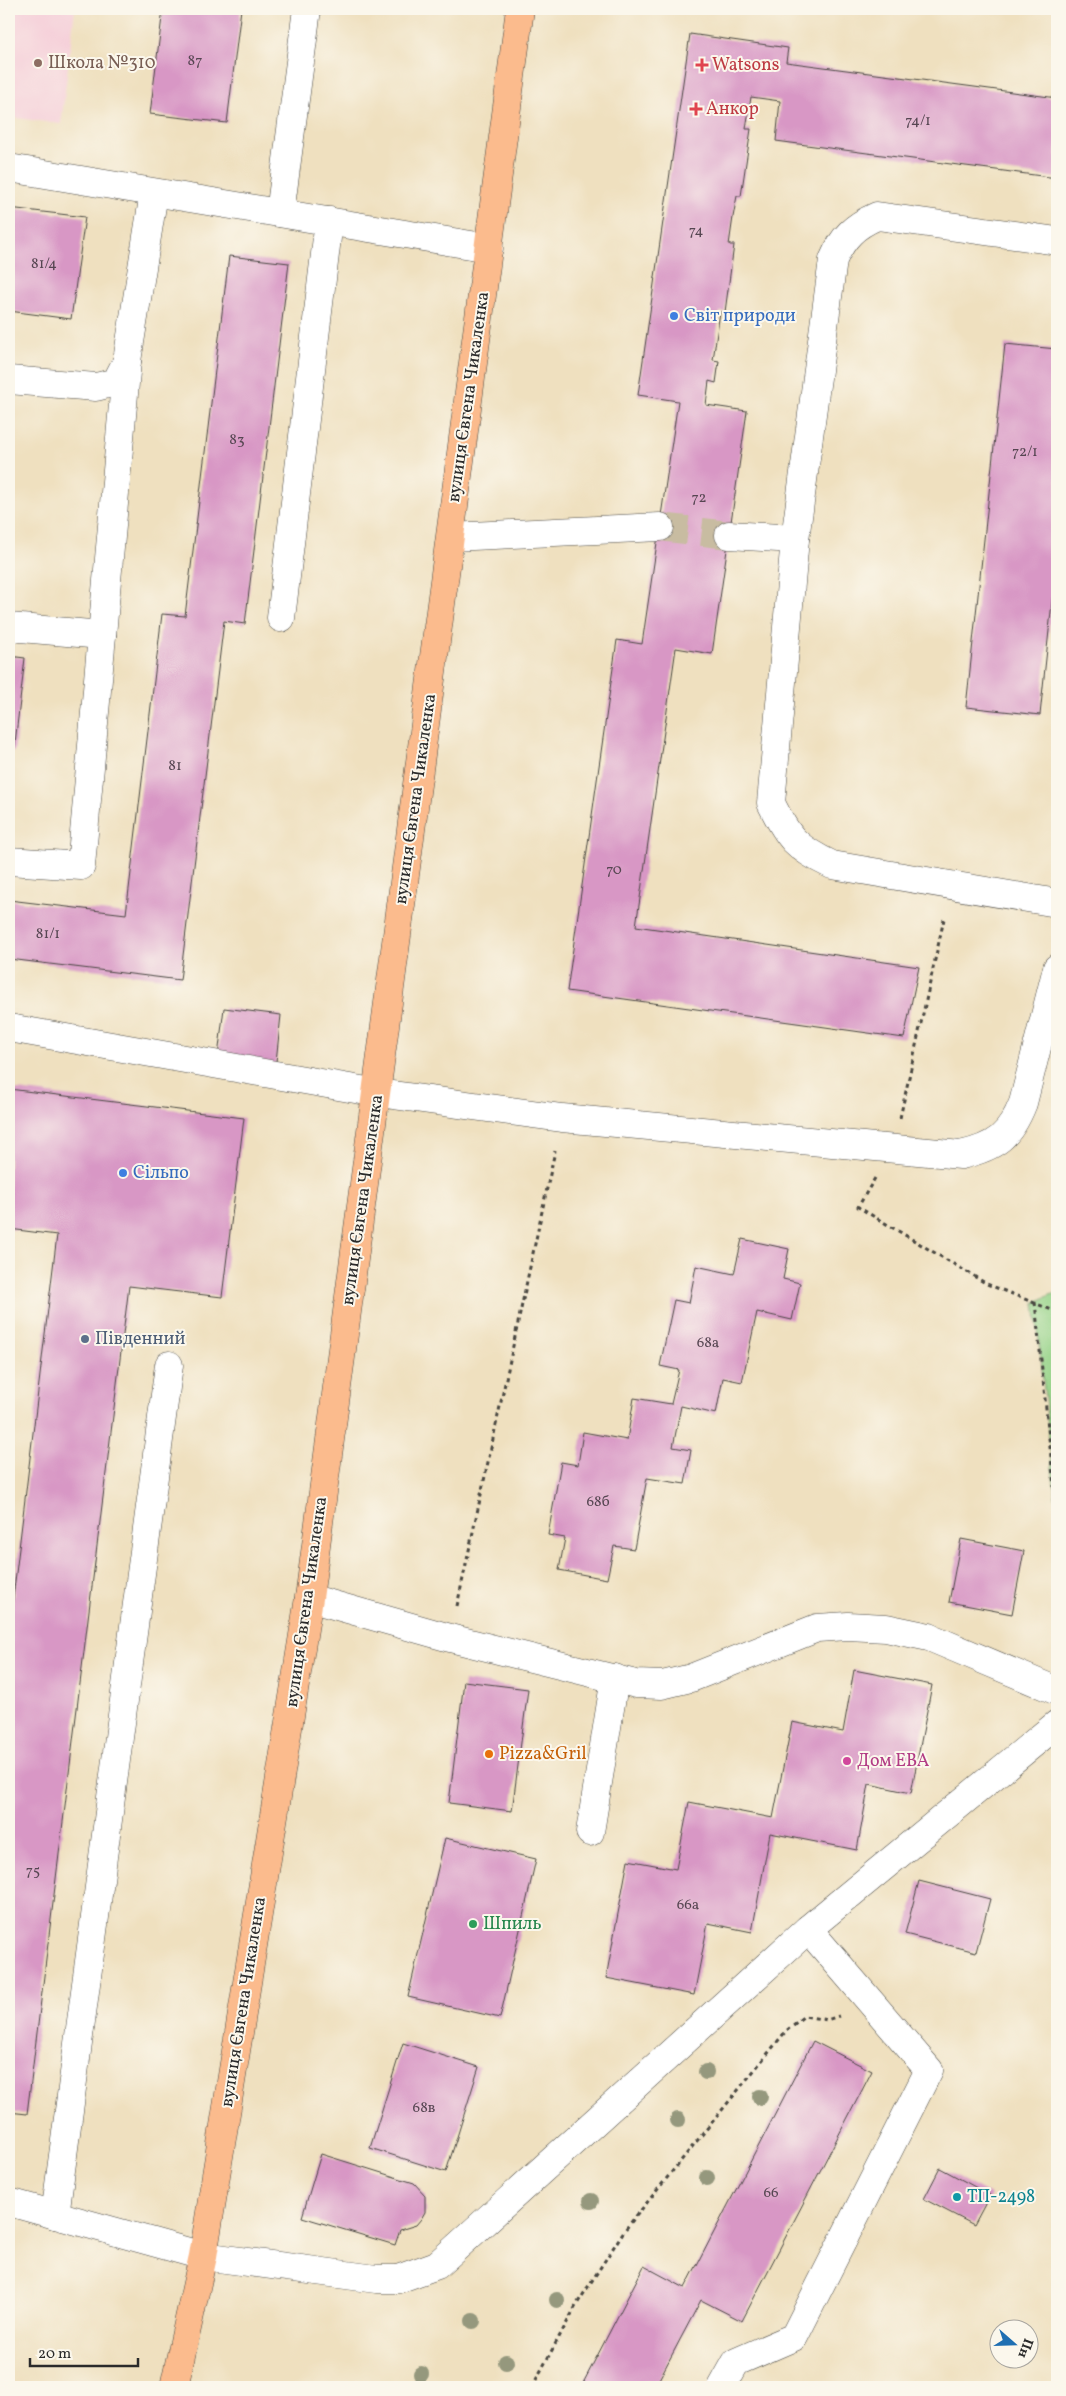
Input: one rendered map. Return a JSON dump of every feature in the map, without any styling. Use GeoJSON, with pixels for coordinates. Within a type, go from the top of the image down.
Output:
{"type":"FeatureCollection","features":[{"type":"Feature","properties":{"kind":"main road","name":"вулиця Євгена Чикаленка"},"geometry":{"type":"LineString","coordinates":[[174,2387],[203,2256],[309,1598],[378,1093],[520,9]]}},
{"type":"Feature","properties":{"kind":"lane"},"geometry":{"type":"LineString","coordinates":[[280,213],[307,9]]}},
{"type":"Feature","properties":{"kind":"lane"},"geometry":{"type":"LineString","coordinates":[[9,168],[489,248]]}},
{"type":"Feature","properties":{"kind":"lane"},"geometry":{"type":"LineString","coordinates":[[9,861],[81,866],[127,362],[154,193]]}},
{"type":"Feature","properties":{"kind":"lane"},"geometry":{"type":"LineString","coordinates":[[1057,241],[877,216],[862,222],[849,232],[839,245],[833,260],[795,539],[771,803],[784,830],[805,852],[832,865],[1057,903]]}},
{"type":"Feature","properties":{"kind":"lane"},"geometry":{"type":"LineString","coordinates":[[281,618],[329,222]]}},
{"type":"Feature","properties":{"kind":"lane"},"geometry":{"type":"LineString","coordinates":[[9,380],[96,387],[116,382],[127,362]]}},
{"type":"Feature","properties":{"kind":"lane"},"geometry":{"type":"LineString","coordinates":[[451,537],[660,527]]}},
{"type":"Feature","properties":{"kind":"lane"},"geometry":{"type":"LineString","coordinates":[[729,536],[795,539]]}},
{"type":"Feature","properties":{"kind":"lane"},"geometry":{"type":"LineString","coordinates":[[9,627],[102,635]]}},
{"type":"Feature","properties":{"kind":"lane"},"geometry":{"type":"LineString","coordinates":[[9,1028],[378,1093],[562,1118],[961,1155],[982,1150],[1001,1139],[1015,1123],[1023,1103],[1057,968]]}},
{"type":"Feature","properties":{"kind":"lane"},"geometry":{"type":"LineString","coordinates":[[56,2215],[169,1364]]}},
{"type":"Feature","properties":{"kind":"lane"},"geometry":{"type":"LineString","coordinates":[[309,1598],[450,1638],[636,1684],[662,1686],[691,1678],[817,1628],[848,1626],[886,1628],[928,1637],[1057,1691]]}},
{"type":"Feature","properties":{"kind":"lane"},"geometry":{"type":"LineString","coordinates":[[590,1832],[615,1678]]}},
{"type":"Feature","properties":{"kind":"lane"},"geometry":{"type":"LineString","coordinates":[[9,2202],[203,2256],[376,2279],[398,2279],[437,2265],[808,1929],[1057,1724]]}},
{"type":"Feature","properties":{"kind":"lane"},"geometry":{"type":"LineString","coordinates":[[722,2387],[736,2362],[794,2336],[929,2070],[858,1990],[808,1929]]}},
{"type":"Feature","properties":{"kind":"path"},"geometry":{"type":"LineString","coordinates":[[944,919],[894,1148],[858,1207],[987,1284],[1057,1312]]}},
{"type":"Feature","properties":{"kind":"path"},"geometry":{"type":"LineString","coordinates":[[450,1638],[562,1118]]}},
{"type":"Feature","properties":{"kind":"path"},"geometry":{"type":"LineString","coordinates":[[1034,1302],[1057,1512]]}},
{"type":"Feature","properties":{"kind":"path"},"geometry":{"type":"LineString","coordinates":[[532,2387],[577,2304],[624,2230],[786,2031],[804,2016],[827,2020],[842,2014],[858,1990]]}},
{"type":"Feature","properties":{"kind":"shaded area","name":"Школа №310"},"geometry":{"type":"Polygon","coordinates":[[[9,9],[75,9],[61,124],[9,117],[9,9]]]}},
{"type":"Feature","properties":{"kind":"green space"},"geometry":{"type":"Polygon","coordinates":[[[1057,1292],[1057,1516],[1035,1302],[1057,1292]]]}},
{"type":"Feature","properties":{"kind":"building"},"geometry":{"type":"Polygon","coordinates":[[[163,9],[241,9],[227,123],[150,114],[163,9]]]}},
{"type":"Feature","properties":{"kind":"building"},"geometry":{"type":"Polygon","coordinates":[[[690,34],[788,48],[786,62],[1057,98],[1057,178],[776,141],[780,101],[751,97],[746,129],[751,129],[741,196],[737,196],[729,245],[734,245],[725,312],[720,312],[713,360],[719,361],[716,383],[709,381],[706,405],[747,411],[712,654],[676,648],[636,926],[919,967],[904,1038],[567,991],[617,640],[642,644],[678,401],[638,395],[690,34]]]}},
{"type":"Feature","properties":{"kind":"building"},"geometry":{"type":"Polygon","coordinates":[[[9,208],[85,217],[71,319],[9,311],[9,208]]]}},
{"type":"Feature","properties":{"kind":"building"},"geometry":{"type":"Polygon","coordinates":[[[229,256],[289,263],[245,624],[224,621],[180,980],[9,959],[9,900],[126,914],[162,614],[185,616],[229,256]]]}},
{"type":"Feature","properties":{"kind":"building"},"geometry":{"type":"Polygon","coordinates":[[[1005,344],[1057,349],[1057,555],[1040,715],[966,707],[1005,344]]]}},
{"type":"Feature","properties":{"kind":"building"},"geometry":{"type":"Polygon","coordinates":[[[9,656],[25,658],[14,752],[9,751],[9,656]]]}},
{"type":"Feature","properties":{"kind":"building"},"geometry":{"type":"Polygon","coordinates":[[[224,1008],[281,1015],[275,1071],[217,1064],[224,1008]]]}},
{"type":"Feature","properties":{"kind":"building"},"geometry":{"type":"Polygon","coordinates":[[[9,1089],[244,1118],[222,1297],[129,1286],[27,2114],[9,2112],[9,1631],[57,1235],[9,1229],[9,1089]]]}},
{"type":"Feature","properties":{"kind":"building"},"geometry":{"type":"Polygon","coordinates":[[[742,1239],[789,1249],[783,1279],[800,1283],[792,1320],[757,1312],[742,1382],[723,1378],[716,1414],[681,1406],[673,1447],[691,1450],[685,1484],[647,1478],[634,1549],[614,1546],[607,1579],[559,1570],[565,1538],[548,1535],[561,1462],[578,1465],[583,1432],[627,1440],[634,1398],[671,1404],[679,1370],[660,1366],[674,1300],[689,1303],[696,1266],[734,1274],[742,1239]]]}},
{"type":"Feature","properties":{"kind":"building"},"geometry":{"type":"Polygon","coordinates":[[[961,1539],[1024,1551],[1012,1614],[949,1602],[961,1539]]]}},
{"type":"Feature","properties":{"kind":"building"},"geometry":{"type":"Polygon","coordinates":[[[854,1670],[932,1685],[911,1793],[869,1784],[857,1850],[770,1833],[752,1932],[708,1923],[694,1995],[606,1978],[628,1860],[676,1869],[689,1802],[773,1818],[792,1722],[843,1732],[854,1670]]]}},
{"type":"Feature","properties":{"kind":"building"},"geometry":{"type":"Polygon","coordinates":[[[464,1681],[528,1689],[512,1811],[449,1803],[464,1681]]]}},
{"type":"Feature","properties":{"kind":"building"},"geometry":{"type":"Polygon","coordinates":[[[445,1838],[536,1859],[500,2018],[408,1997],[445,1838]]]}},
{"type":"Feature","properties":{"kind":"building"},"geometry":{"type":"Polygon","coordinates":[[[919,1881],[990,1899],[976,1952],[905,1934],[919,1881]]]}},
{"type":"Feature","properties":{"kind":"building"},"geometry":{"type":"Polygon","coordinates":[[[813,2041],[872,2071],[742,2321],[701,2300],[655,2387],[581,2387],[644,2266],[685,2288],[813,2041]]]}},
{"type":"Feature","properties":{"kind":"building"},"geometry":{"type":"Polygon","coordinates":[[[403,2043],[479,2067],[446,2172],[370,2148],[403,2043]]]}},
{"type":"Feature","properties":{"kind":"building"},"geometry":{"type":"Polygon","coordinates":[[[321,2154],[414,2183],[425,2195],[425,2212],[421,2219],[416,2225],[400,2230],[395,2245],[302,2217],[321,2154]]]}},
{"type":"Feature","properties":{"kind":"building","name":"ТП-2498"},"geometry":{"type":"Polygon","coordinates":[[[940,2168],[990,2195],[974,2225],[924,2199],[940,2168]]]}},
{"type":"Feature","properties":{"kind":"tunnel"},"geometry":{"type":"LineString","coordinates":[[660,527],[729,535]]}},
{"type":"Feature","properties":{"kind":"place","name":"Школа №310"},"geometry":{"type":"Point","coordinates":[38,63]}},
{"type":"Feature","properties":{"kind":"place","name":"Watsons"},"geometry":{"type":"Point","coordinates":[702,65]}},
{"type":"Feature","properties":{"kind":"place","name":"Анкор"},"geometry":{"type":"Point","coordinates":[696,109]}},
{"type":"Feature","properties":{"kind":"place","name":"Світ природи"},"geometry":{"type":"Point","coordinates":[674,316]}},
{"type":"Feature","properties":{"kind":"place","name":"Сільпо"},"geometry":{"type":"Point","coordinates":[123,1173]}},
{"type":"Feature","properties":{"kind":"place","name":"Південний"},"geometry":{"type":"Point","coordinates":[85,1339]}},
{"type":"Feature","properties":{"kind":"place","name":"Pizza&Gril"},"geometry":{"type":"Point","coordinates":[489,1754]}},
{"type":"Feature","properties":{"kind":"place","name":"Дом ЕВА"},"geometry":{"type":"Point","coordinates":[847,1761]}},
{"type":"Feature","properties":{"kind":"place","name":"Шпиль"},"geometry":{"type":"Point","coordinates":[473,1924]}},
{"type":"Feature","properties":{"kind":"place","name":"ТП-2498"},"geometry":{"type":"Point","coordinates":[957,2197]}}]}
